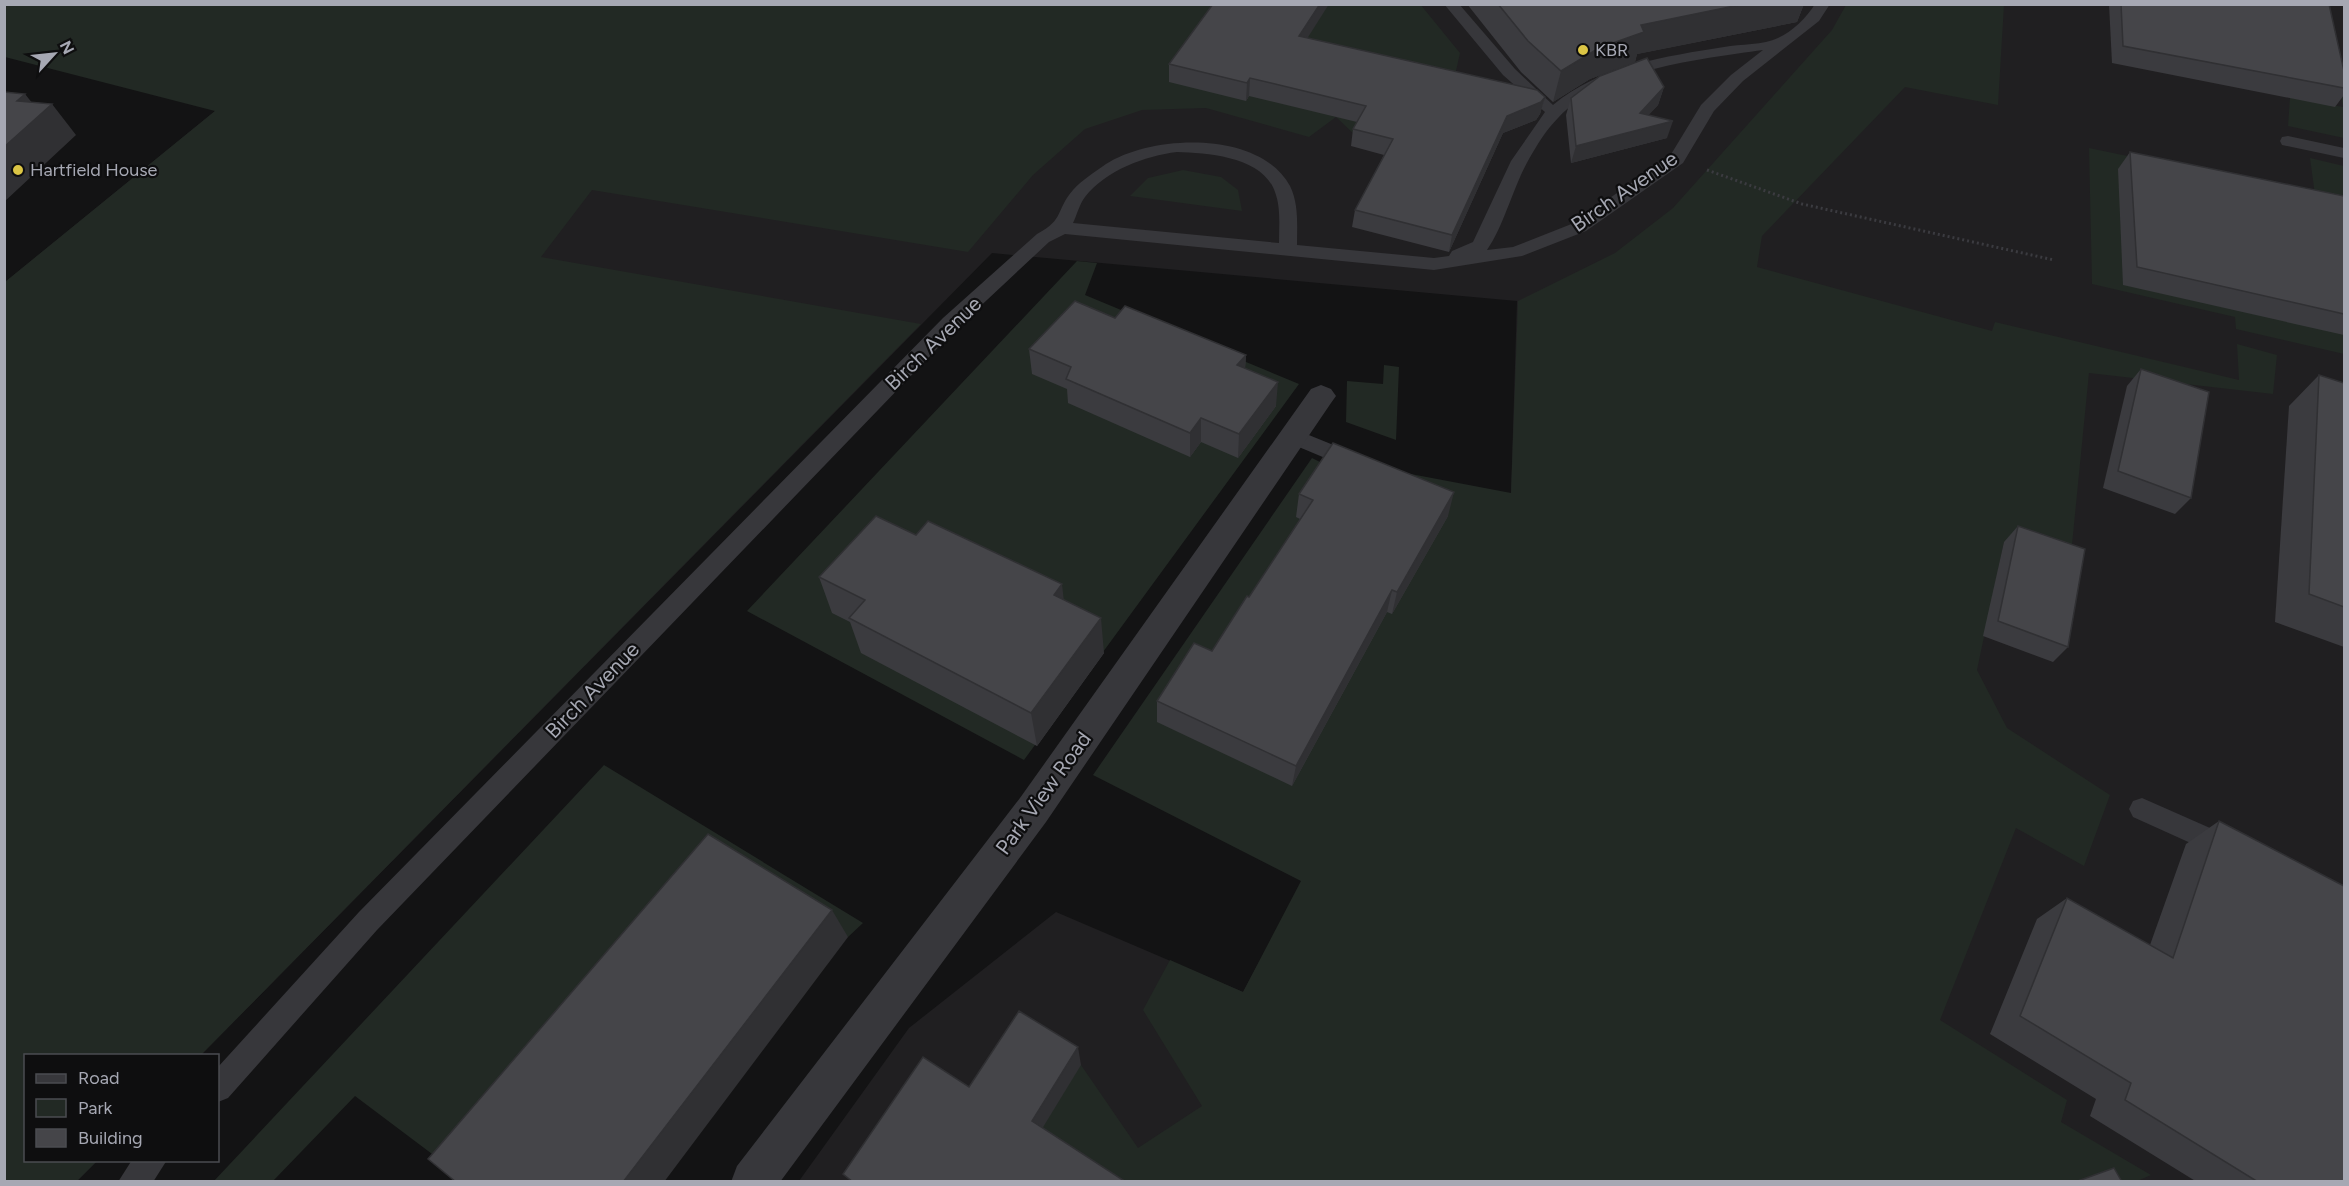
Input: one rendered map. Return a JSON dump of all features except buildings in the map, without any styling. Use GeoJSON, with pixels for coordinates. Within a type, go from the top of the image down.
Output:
{"type":"FeatureCollection","features":[{"type":"Feature","properties":{"kind":"street","name":"Park View Road"},"geometry":{"type":"LineString","coordinates":[[753,1182],[1033,810],[1321,396]]}},
{"type":"Feature","properties":{"kind":"lane"},"geometry":{"type":"LineString","coordinates":[[1451,4],[1509,72],[1553,114]]}},
{"type":"Feature","properties":{"kind":"lane","name":"Birch Avenue"},"geometry":{"type":"LineString","coordinates":[[219,1087],[376,912],[950,323],[1042,238],[1062,228],[1434,264],[1516,252],[1580,227],[1677,159],[1707,108],[1737,78],[1814,18],[1823,4]]}},
{"type":"Feature","properties":{"kind":"lane"},"geometry":{"type":"LineString","coordinates":[[1434,264],[1481,246],[1513,169],[1553,114],[1578,94],[1632,71],[1700,55],[1781,43]]}},
{"type":"Feature","properties":{"kind":"lane"},"geometry":{"type":"LineString","coordinates":[[2288,141],[2344,153]]}},
{"type":"Feature","properties":{"kind":"lane"},"geometry":{"type":"LineString","coordinates":[[1062,228],[1078,194],[1120,162],[1148,150],[1175,146],[1207,147],[1240,156],[1264,167],[1282,186],[1285,197],[1288,251]]}},
{"type":"Feature","properties":{"kind":"lane"},"geometry":{"type":"LineString","coordinates":[[1294,437],[1373,470]]}},
{"type":"Feature","properties":{"kind":"lane"},"geometry":{"type":"LineString","coordinates":[[2142,809],[2249,858]]}},
{"type":"Feature","properties":{"kind":"lane"},"geometry":{"type":"LineString","coordinates":[[133,1182],[151,1162]]}},
{"type":"Feature","properties":{"kind":"path"},"geometry":{"type":"LineString","coordinates":[[1677,159],[1802,204],[2054,260]]}},
{"type":"Feature","properties":{"kind":"shaded area"},"geometry":{"type":"Polygon","coordinates":[[[254,5],[2344,5],[2344,1181],[799,1181],[909,1028],[1056,912],[1243,992],[1511,493],[1517,301],[992,253],[202,1054],[24,1054],[24,1162],[96,1162],[77,1181],[5,1182],[5,282],[215,111],[254,5]]]}},
{"type":"Feature","properties":{"kind":"green space"},"geometry":{"type":"Polygon","coordinates":[[[1420,4],[1460,53],[1452,89],[1356,136],[1336,117],[1309,137],[1206,108],[1142,110],[1085,129],[1033,175],[968,252],[592,190],[541,257],[921,324],[202,1054],[24,1054],[24,1162],[96,1162],[77,1181],[5,1182],[5,282],[215,111],[5,57],[4,5],[1420,4]]]}},
{"type":"Feature","properties":{"kind":"green space"},"geometry":{"type":"Polygon","coordinates":[[[1846,5],[2004,5],[1998,105],[1905,87],[1762,236],[1757,267],[1992,331],[1995,322],[2239,380],[2237,344],[2277,355],[2273,394],[2089,373],[2070,565],[2004,542],[1977,670],[2007,728],[2110,795],[2084,866],[2016,828],[1940,1020],[2067,1100],[2061,1122],[2151,1175],[2135,1182],[860,1182],[977,1104],[1025,1030],[1081,1065],[1138,1148],[1202,1106],[1143,1010],[1170,960],[1243,992],[1301,881],[1093,775],[1312,458],[1330,467],[1395,471],[1511,493],[1518,301],[1615,253],[1673,208],[1832,30],[1846,5]]]}},
{"type":"Feature","properties":{"kind":"green space"},"geometry":{"type":"Polygon","coordinates":[[[2336,71],[2344,73],[2344,138],[2288,126],[2290,97],[2343,107],[2336,71]]]}},
{"type":"Feature","properties":{"kind":"green space"},"geometry":{"type":"Polygon","coordinates":[[[2089,148],[2315,195],[2310,158],[2344,166],[2344,354],[2236,329],[2235,317],[2092,284],[2089,148]]]}},
{"type":"Feature","properties":{"kind":"green space"},"geometry":{"type":"Polygon","coordinates":[[[1183,170],[1221,177],[1238,190],[1242,211],[1130,196],[1148,178],[1183,170]]]}},
{"type":"Feature","properties":{"kind":"green space"},"geometry":{"type":"Polygon","coordinates":[[[1077,261],[1097,263],[1085,295],[1299,384],[1024,760],[747,611],[1077,261]]]}},
{"type":"Feature","properties":{"kind":"green space"},"geometry":{"type":"Polygon","coordinates":[[[1384,365],[1399,367],[1396,440],[1346,422],[1347,381],[1383,384],[1384,365]]]}},
{"type":"Feature","properties":{"kind":"green space"},"geometry":{"type":"Polygon","coordinates":[[[604,765],[863,923],[848,937],[728,864],[464,1178],[355,1096],[273,1181],[213,1182],[604,765]]]}},
{"type":"Feature","properties":{"kind":"place","name":"KBR"},"geometry":{"type":"Point","coordinates":[1583,50]}},
{"type":"Feature","properties":{"kind":"place","name":"Hartfield House"},"geometry":{"type":"Point","coordinates":[18,170]}}]}
